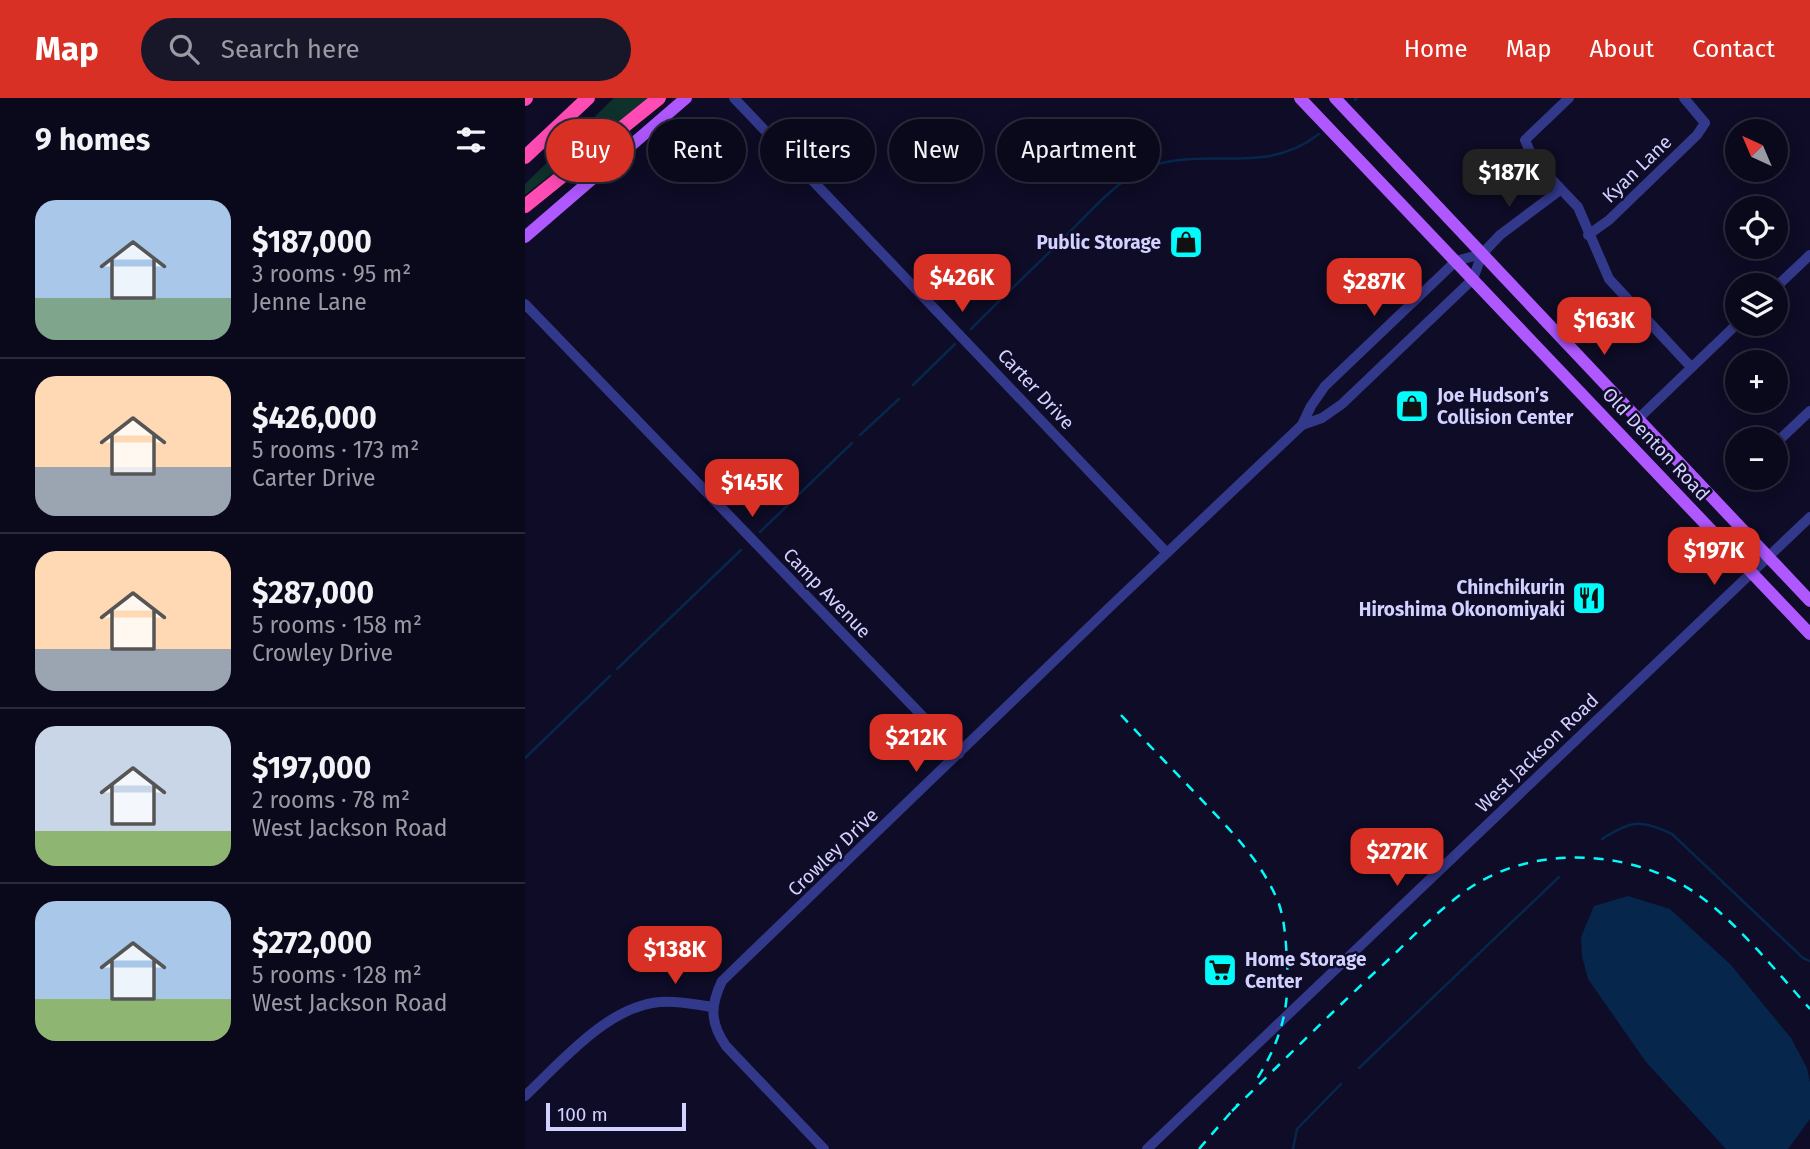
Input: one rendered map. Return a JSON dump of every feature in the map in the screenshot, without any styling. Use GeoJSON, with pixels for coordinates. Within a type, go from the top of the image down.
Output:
{"type":"FeatureCollection","features":[{"type":"Feature","properties":{"kind":"highway"},"geometry":{"type":"LineString","coordinates":[[525,157],[588,98]]}},
{"type":"Feature","properties":{"kind":"highway"},"geometry":{"type":"LineString","coordinates":[[525,206],[659,98]]}},
{"type":"Feature","properties":{"kind":"main road"},"geometry":{"type":"LineString","coordinates":[[525,237],[686,98]]}},
{"type":"Feature","properties":{"kind":"main road","name":"Old Denton Road"},"geometry":{"type":"LineString","coordinates":[[1300,98],[1810,634]]}},
{"type":"Feature","properties":{"kind":"main road","name":"Old Denton Road"},"geometry":{"type":"LineString","coordinates":[[1335,98],[1810,601]]}},
{"type":"Feature","properties":{"kind":"street","name":"Carter Drive"},"geometry":{"type":"LineString","coordinates":[[733,98],[1167,553]]}},
{"type":"Feature","properties":{"kind":"street"},"geometry":{"type":"LineString","coordinates":[[1569,98],[1525,140],[1534,161],[1578,207],[1604,271],[1618,292],[1691,367]]}},
{"type":"Feature","properties":{"kind":"street","name":"Kyan Lane"},"geometry":{"type":"LineString","coordinates":[[1588,235],[1609,220],[1697,135],[1705,123],[1683,98]]}},
{"type":"Feature","properties":{"kind":"street"},"geometry":{"type":"LineString","coordinates":[[1482,254],[1500,235],[1560,190]]}},
{"type":"Feature","properties":{"kind":"street","name":"Crowley Drive"},"geometry":{"type":"LineString","coordinates":[[1302,425],[1322,418],[1342,404],[1473,279],[1482,254]]}},
{"type":"Feature","properties":{"kind":"street","name":"Crowley Drive"},"geometry":{"type":"LineString","coordinates":[[713,1007],[722,981],[1302,425],[1325,386],[1456,261],[1482,254]]}},
{"type":"Feature","properties":{"kind":"street"},"geometry":{"type":"LineString","coordinates":[[1788,275],[1810,255]]}},
{"type":"Feature","properties":{"kind":"street","name":"Camp Avenue"},"geometry":{"type":"LineString","coordinates":[[525,304],[959,754]]}},
{"type":"Feature","properties":{"kind":"street"},"geometry":{"type":"LineString","coordinates":[[1639,418],[1725,335]]}},
{"type":"Feature","properties":{"kind":"street"},"geometry":{"type":"LineString","coordinates":[[1788,432],[1810,411]]}},
{"type":"Feature","properties":{"kind":"street","name":"West Jackson Road"},"geometry":{"type":"LineString","coordinates":[[1147,1149],[1810,517]]}},
{"type":"Feature","properties":{"kind":"street"},"geometry":{"type":"LineString","coordinates":[[525,1096],[595,1030],[638,1006],[672,1002],[713,1007],[716,1032],[726,1046],[824,1149]]}},
{"type":"Feature","properties":{"kind":"green space"},"geometry":{"type":"Polygon","coordinates":[[[614,98],[649,98],[622,119],[592,119],[614,98]]]}},
{"type":"Feature","properties":{"kind":"green space"},"geometry":{"type":"Polygon","coordinates":[[[546,164],[546,179],[525,195],[525,184],[546,164]]]}},
{"type":"Feature","properties":{"kind":"water"},"geometry":{"type":"Polygon","coordinates":[[[1628,896],[1670,909],[1731,965],[1791,1038],[1807,1068],[1810,1082],[1810,1119],[1788,1149],[1726,1149],[1646,1062],[1588,979],[1582,956],[1581,937],[1594,906],[1628,896]]]}},
{"type":"Feature","properties":{"kind":"waterway"},"geometry":{"type":"LineString","coordinates":[[971,329],[1106,196],[1142,170],[1176,160],[1279,154],[1319,134]]}},
{"type":"Feature","properties":{"kind":"waterway"},"geometry":{"type":"LineString","coordinates":[[913,385],[955,344]]}},
{"type":"Feature","properties":{"kind":"waterway"},"geometry":{"type":"LineString","coordinates":[[860,435],[899,399]]}},
{"type":"Feature","properties":{"kind":"waterway"},"geometry":{"type":"LineString","coordinates":[[760,532],[852,443]]}},
{"type":"Feature","properties":{"kind":"waterway"},"geometry":{"type":"LineString","coordinates":[[617,669],[741,550]]}},
{"type":"Feature","properties":{"kind":"waterway"},"geometry":{"type":"LineString","coordinates":[[525,758],[610,676]]}},
{"type":"Feature","properties":{"kind":"waterway"},"geometry":{"type":"LineString","coordinates":[[1602,839],[1621,828],[1637,824],[1652,826],[1672,834],[1803,958],[1810,961]]}},
{"type":"Feature","properties":{"kind":"waterway"},"geometry":{"type":"LineString","coordinates":[[1359,1068],[1559,877]]}},
{"type":"Feature","properties":{"kind":"waterway"},"geometry":{"type":"LineString","coordinates":[[1293,1149],[1297,1129],[1341,1084]]}},
{"type":"Feature","properties":{"kind":"railway"},"geometry":{"type":"LineString","coordinates":[[1121,715],[1244,847],[1264,874],[1279,904],[1287,955],[1287,994],[1278,1037],[1257,1079]]}},
{"type":"Feature","properties":{"kind":"railway"},"geometry":{"type":"LineString","coordinates":[[1232,1111],[1452,901],[1490,876],[1548,859],[1609,860],[1668,877],[1694,892],[1724,916],[1810,1009]]}},
{"type":"Feature","properties":{"kind":"railway"},"geometry":{"type":"LineString","coordinates":[[1199,1149],[1238,1104]]}},
{"type":"Feature","properties":{"kind":"place","name":"Public Storage"},"geometry":{"type":"Point","coordinates":[1186,242]}},
{"type":"Feature","properties":{"kind":"place","name":"Joe Hudson’s Collision Center"},"geometry":{"type":"Point","coordinates":[1412,406]}},
{"type":"Feature","properties":{"kind":"place","name":"Chinchikurin Hiroshima Okonomiyaki"},"geometry":{"type":"Point","coordinates":[1589,598]}},
{"type":"Feature","properties":{"kind":"place","name":"Home Storage Center"},"geometry":{"type":"Point","coordinates":[1220,970]}}]}
